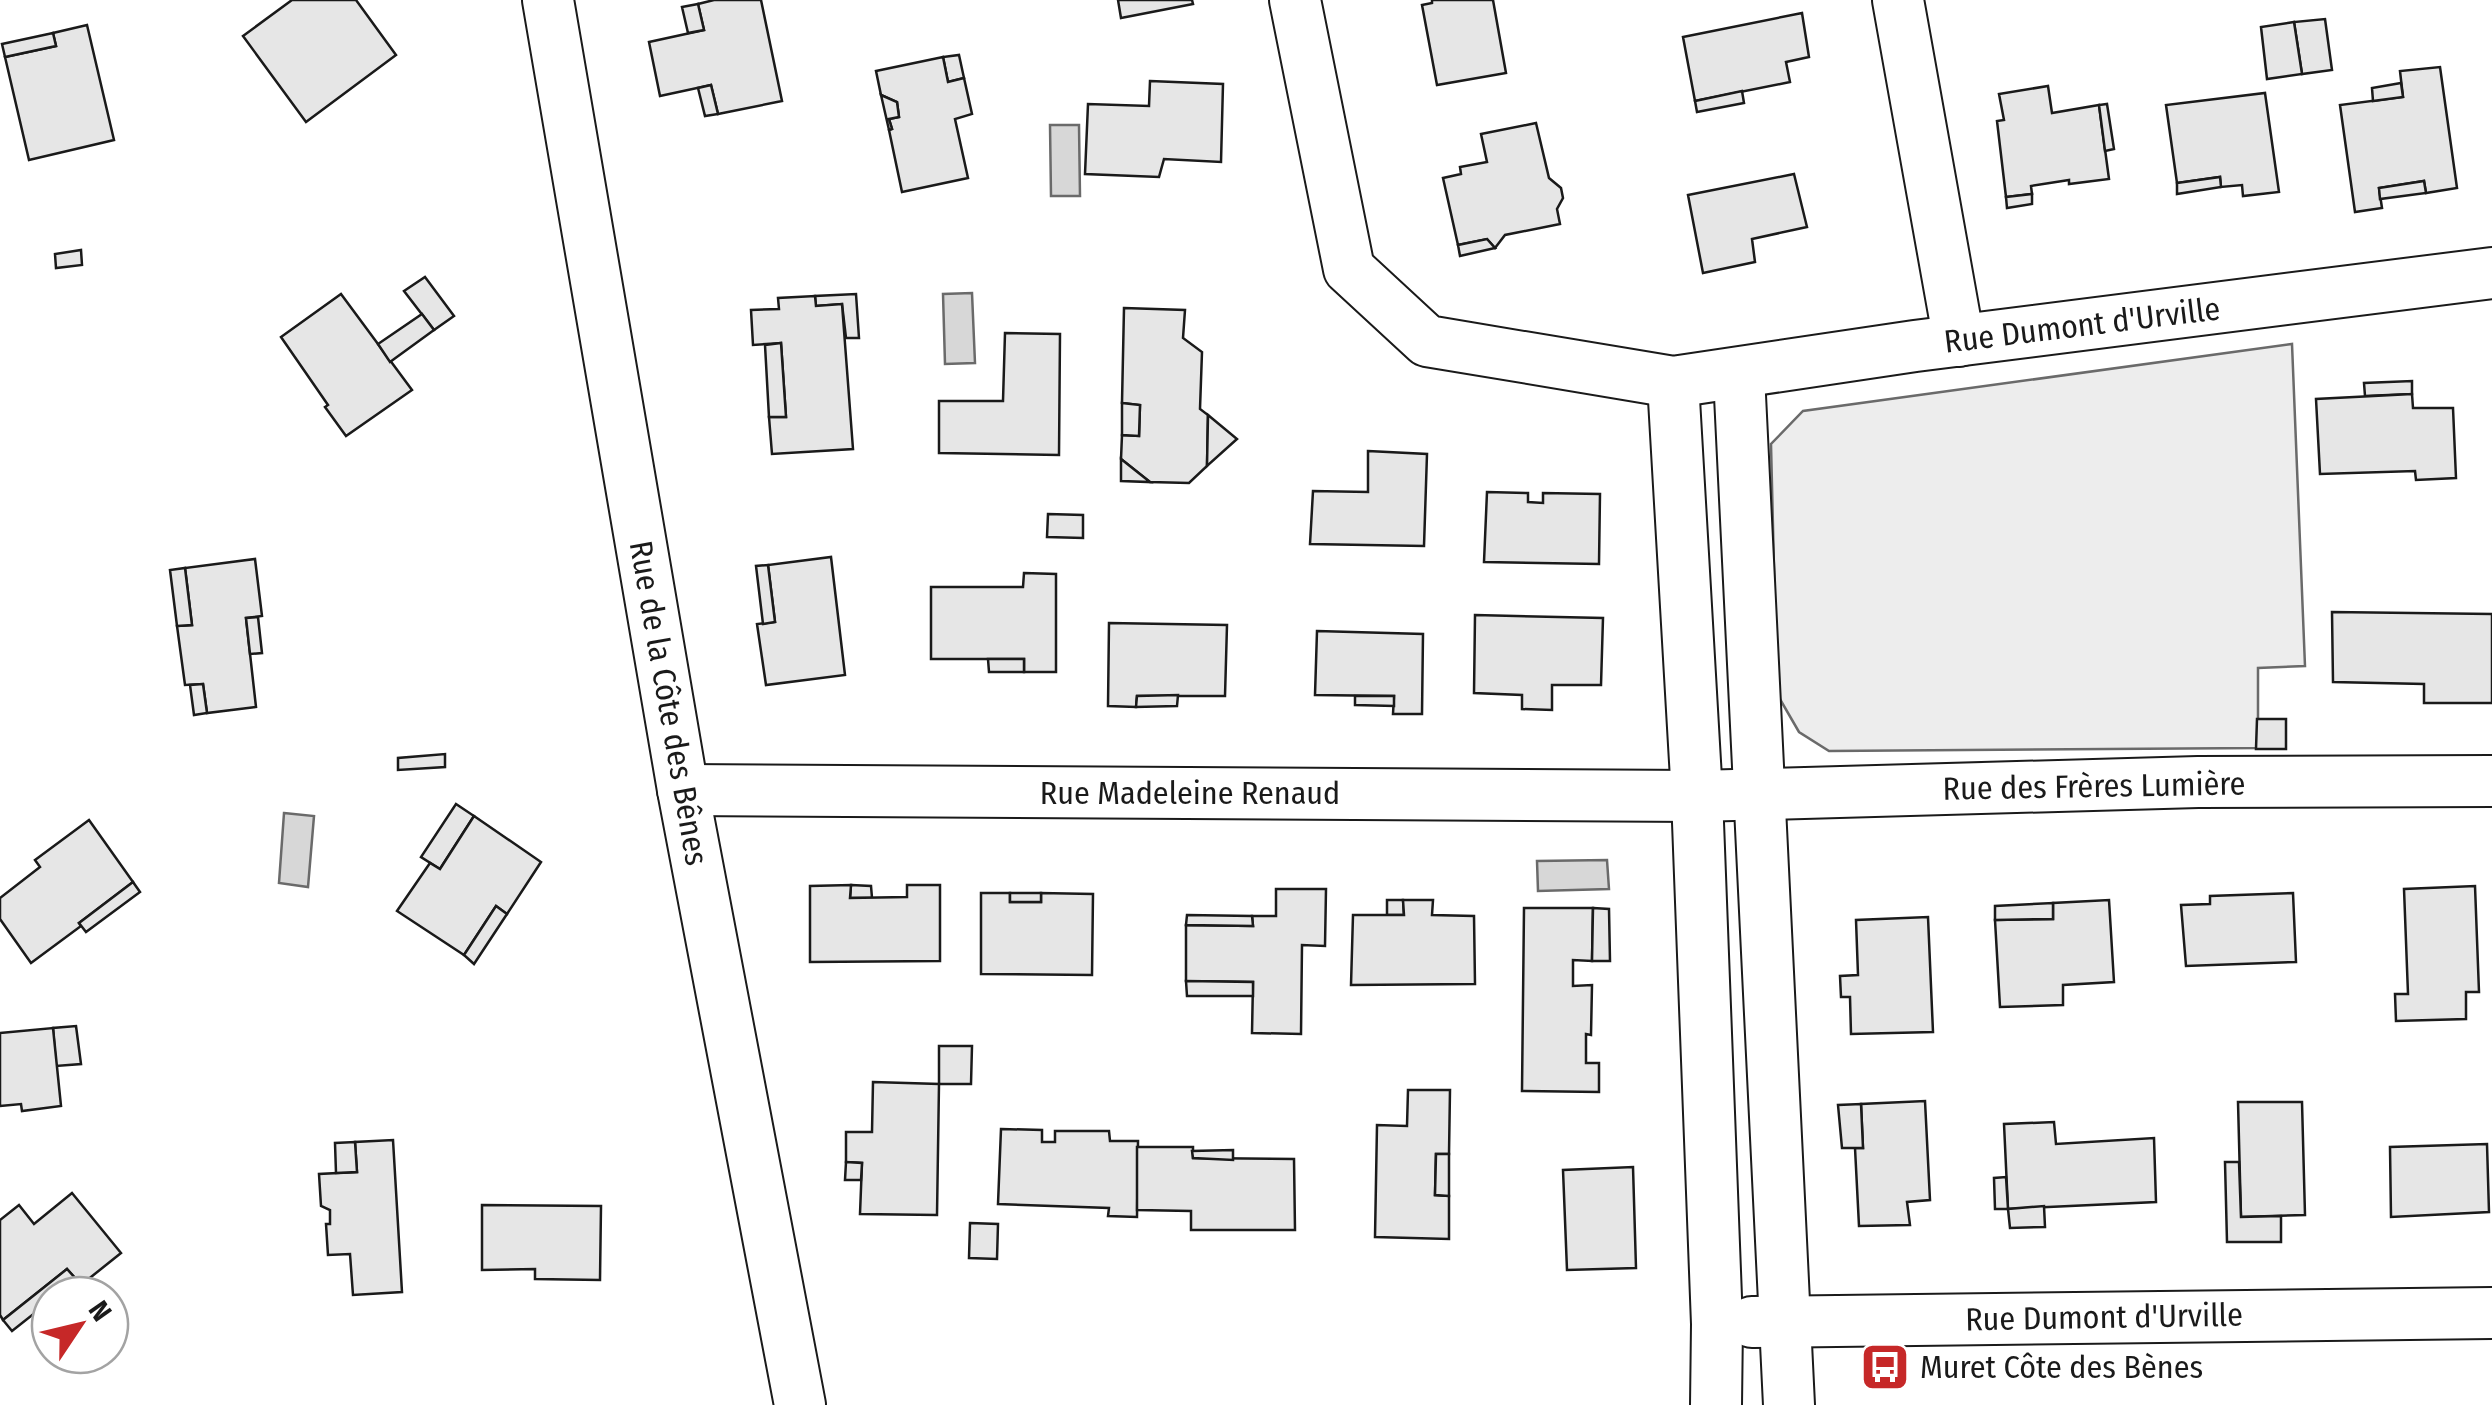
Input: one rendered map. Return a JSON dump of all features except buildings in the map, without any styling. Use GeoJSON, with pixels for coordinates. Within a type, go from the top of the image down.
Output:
{"type":"FeatureCollection","features":[{"type":"Feature","properties":{"kind":"street","name":"Rue de la Côte des Bênes"},"geometry":{"type":"LineString","coordinates":[[548,0],[682,790],[800,1405]]}},
{"type":"Feature","properties":{"kind":"street","name":"Rue Dumont d'Urville"},"geometry":{"type":"LineString","coordinates":[[1295,0],[1349,269],[1428,341],[1673,382],[1916,346],[2492,273]]}},
{"type":"Feature","properties":{"kind":"street"},"geometry":{"type":"LineString","coordinates":[[1898,0],[1959,342]]}},
{"type":"Feature","properties":{"kind":"street"},"geometry":{"type":"LineString","coordinates":[[1739,375],[1788,1405]]}},
{"type":"Feature","properties":{"kind":"street"},"geometry":{"type":"LineString","coordinates":[[1673,382],[1696,796],[1717,1324],[1716,1405]]}},
{"type":"Feature","properties":{"kind":"street","name":"Rue des Frères Lumière"},"geometry":{"type":"LineString","coordinates":[[1696,796],[2198,782],[2492,781]]}},
{"type":"Feature","properties":{"kind":"street","name":"Rue Madeleine Renaud"},"geometry":{"type":"LineString","coordinates":[[682,790],[1696,796]]}},
{"type":"Feature","properties":{"kind":"street","name":"Rue Dumont d'Urville"},"geometry":{"type":"LineString","coordinates":[[1717,1324],[1783,1320],[2492,1313]]}},
{"type":"Feature","properties":{"kind":"shaded area"},"geometry":{"type":"Polygon","coordinates":[[[1050,125],[1079,125],[1080,196],[1051,196],[1050,125]]]}},
{"type":"Feature","properties":{"kind":"shaded area"},"geometry":{"type":"Polygon","coordinates":[[[972,293],[975,363],[945,364],[943,294],[972,293]]]}},
{"type":"Feature","properties":{"kind":"shaded area"},"geometry":{"type":"Polygon","coordinates":[[[2292,344],[2305,666],[2258,668],[2258,748],[1829,751],[1799,732],[1777,694],[1771,444],[1803,411],[2292,344]]]}},
{"type":"Feature","properties":{"kind":"shaded area"},"geometry":{"type":"Polygon","coordinates":[[[284,813],[314,816],[308,887],[279,883],[284,813]]]}},
{"type":"Feature","properties":{"kind":"shaded area"},"geometry":{"type":"Polygon","coordinates":[[[1607,860],[1609,889],[1538,891],[1537,861],[1607,860]]]}},
{"type":"Feature","properties":{"kind":"place","name":"Muret Côte des Bènes"},"geometry":{"type":"Point","coordinates":[1885,1367]}}]}
